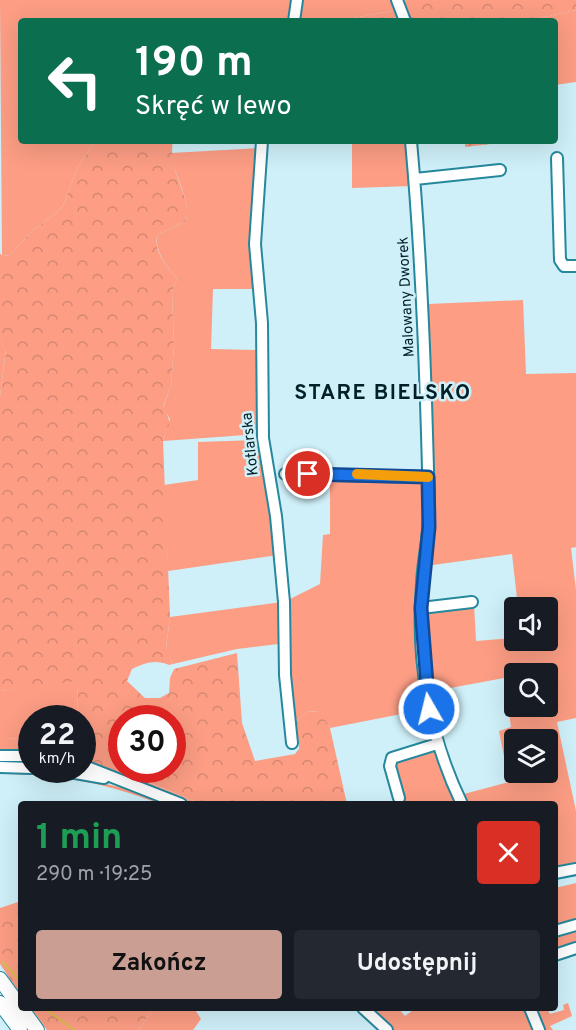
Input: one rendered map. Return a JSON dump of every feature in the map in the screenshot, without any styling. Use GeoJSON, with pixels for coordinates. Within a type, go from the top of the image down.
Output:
{"type":"FeatureCollection","features":[{"type":"Feature","properties":{"kind":"main road"},"geometry":{"type":"LineString","coordinates":[[0,979],[18,1004]]}},
{"type":"Feature","properties":{"kind":"main road"},"geometry":{"type":"LineString","coordinates":[[0,1003],[20,1030]]}},
{"type":"Feature","properties":{"kind":"main road"},"geometry":{"type":"LineString","coordinates":[[23,1011],[37,1030]]}},
{"type":"Feature","properties":{"kind":"street"},"geometry":{"type":"LineString","coordinates":[[294,18],[297,0]]}},
{"type":"Feature","properties":{"kind":"street"},"geometry":{"type":"LineString","coordinates":[[397,0],[404,18]]}},
{"type":"Feature","properties":{"kind":"street","name":"Kotlarska"},"geometry":{"type":"LineString","coordinates":[[262,144],[255,244],[262,323],[263,438],[276,516],[284,602],[285,675],[292,743]]}},
{"type":"Feature","properties":{"kind":"street","name":"Malowany Dworek"},"geometry":{"type":"LineString","coordinates":[[411,144],[423,285],[429,527],[421,608],[426,693],[437,744],[461,801]]}},
{"type":"Feature","properties":{"kind":"street"},"geometry":{"type":"LineString","coordinates":[[557,158],[560,260],[564,266],[576,266]]}},
{"type":"Feature","properties":{"kind":"street"},"geometry":{"type":"LineString","coordinates":[[415,179],[500,170]]}},
{"type":"Feature","properties":{"kind":"street"},"geometry":{"type":"LineString","coordinates":[[285,474],[428,477]]}},
{"type":"Feature","properties":{"kind":"street"},"geometry":{"type":"LineString","coordinates":[[421,608],[472,602]]}},
{"type":"Feature","properties":{"kind":"street"},"geometry":{"type":"LineString","coordinates":[[399,798],[390,766],[392,758],[437,744]]}},
{"type":"Feature","properties":{"kind":"street"},"geometry":{"type":"LineString","coordinates":[[0,756],[18,756]]}},
{"type":"Feature","properties":{"kind":"street"},"geometry":{"type":"LineString","coordinates":[[0,767],[18,768]]}},
{"type":"Feature","properties":{"kind":"street"},"geometry":{"type":"LineString","coordinates":[[96,770],[174,801]]}},
{"type":"Feature","properties":{"kind":"street"},"geometry":{"type":"LineString","coordinates":[[96,778],[136,786]]}},
{"type":"Feature","properties":{"kind":"street"},"geometry":{"type":"LineString","coordinates":[[558,872],[576,869]]}},
{"type":"Feature","properties":{"kind":"street"},"geometry":{"type":"LineString","coordinates":[[558,930],[576,925]]}},
{"type":"Feature","properties":{"kind":"street"},"geometry":{"type":"LineString","coordinates":[[558,954],[576,948]]}},
{"type":"Feature","properties":{"kind":"street"},"geometry":{"type":"LineString","coordinates":[[366,1011],[387,1030]]}},
{"type":"Feature","properties":{"kind":"street"},"geometry":{"type":"LineString","coordinates":[[531,1011],[539,1030]]}},
{"type":"Feature","properties":{"kind":"green space"},"geometry":{"type":"Polygon","coordinates":[[[0,0],[295,0],[292,18],[18,18],[18,144],[93,144],[78,166],[63,206],[33,230],[10,255],[2,256],[0,0]]]}},
{"type":"Feature","properties":{"kind":"green space"},"geometry":{"type":"Polygon","coordinates":[[[299,0],[393,0],[397,10],[354,18],[296,18],[299,0]]]}},
{"type":"Feature","properties":{"kind":"green space"},"geometry":{"type":"Polygon","coordinates":[[[576,0],[576,10],[540,18],[407,18],[401,1],[576,0]]]}},
{"type":"Feature","properties":{"kind":"green space"},"geometry":{"type":"Polygon","coordinates":[[[397,10],[401,18],[354,18],[397,10]]]}},
{"type":"Feature","properties":{"kind":"green space"},"geometry":{"type":"Polygon","coordinates":[[[576,10],[576,82],[558,85],[558,18],[540,18],[576,10]]]}},
{"type":"Feature","properties":{"kind":"green space"},"geometry":{"type":"Polygon","coordinates":[[[93,144],[173,144],[173,164],[186,202],[186,221],[157,235],[157,248],[177,279],[172,292],[174,346],[171,385],[163,407],[169,421],[163,441],[170,617],[166,648],[173,664],[150,662],[141,665],[132,669],[127,681],[145,698],[160,698],[169,693],[170,678],[174,669],[237,653],[242,723],[255,761],[295,754],[299,749],[299,741],[291,725],[306,712],[320,711],[330,728],[346,801],[194,801],[151,783],[186,783],[186,705],[108,705],[108,770],[96,766],[96,705],[78,705],[77,681],[0,691],[0,396],[6,350],[0,340],[0,253],[2,256],[10,255],[33,230],[63,206],[78,166],[93,144]]]}},
{"type":"Feature","properties":{"kind":"green space"},"geometry":{"type":"Polygon","coordinates":[[[352,144],[409,144],[413,186],[352,188],[352,144]]]}},
{"type":"Feature","properties":{"kind":"green space"},"geometry":{"type":"Polygon","coordinates":[[[465,144],[491,144],[465,147],[465,144]]]}},
{"type":"Feature","properties":{"kind":"green space"},"geometry":{"type":"Polygon","coordinates":[[[259,148],[258,289],[213,289],[211,349],[260,350],[259,434],[163,441],[170,419],[163,408],[171,385],[174,346],[172,292],[177,279],[165,264],[160,253],[157,235],[186,221],[187,213],[171,153],[259,148]]]}},
{"type":"Feature","properties":{"kind":"green space"},"geometry":{"type":"Polygon","coordinates":[[[523,300],[526,374],[576,373],[576,547],[571,548],[576,590],[576,718],[557,722],[576,811],[576,862],[558,866],[558,801],[463,801],[460,795],[505,783],[558,783],[558,729],[505,729],[511,727],[510,717],[558,717],[558,663],[504,663],[504,678],[429,692],[425,615],[427,612],[474,604],[476,641],[504,639],[504,651],[558,651],[558,597],[517,597],[512,554],[426,566],[432,526],[428,304],[523,300]]]}},
{"type":"Feature","properties":{"kind":"green space"},"geometry":{"type":"Polygon","coordinates":[[[0,340],[6,349],[0,396],[0,340]]]}},
{"type":"Feature","properties":{"kind":"green space"},"geometry":{"type":"Polygon","coordinates":[[[257,440],[278,555],[168,571],[164,485],[198,480],[198,442],[257,440]]]}},
{"type":"Feature","properties":{"kind":"green space"},"geometry":{"type":"Polygon","coordinates":[[[330,476],[423,481],[426,485],[421,563],[427,709],[330,728],[319,711],[306,712],[291,725],[286,601],[320,584],[323,535],[330,534],[330,476]]]}},
{"type":"Feature","properties":{"kind":"green space"},"geometry":{"type":"Polygon","coordinates":[[[282,602],[281,643],[237,649],[173,664],[166,649],[170,617],[282,602]]]}},
{"type":"Feature","properties":{"kind":"green space"},"geometry":{"type":"Polygon","coordinates":[[[77,681],[78,705],[18,705],[18,738],[6,738],[15,751],[0,750],[0,691],[77,681]]]}},
{"type":"Feature","properties":{"kind":"green space"},"geometry":{"type":"Polygon","coordinates":[[[504,729],[504,756],[499,731],[504,729]]]}},
{"type":"Feature","properties":{"kind":"green space"},"geometry":{"type":"Polygon","coordinates":[[[5,738],[18,738],[18,751],[15,751],[5,738]]]}},
{"type":"Feature","properties":{"kind":"green space"},"geometry":{"type":"Polygon","coordinates":[[[434,750],[459,801],[397,801],[395,761],[434,750]]]}},
{"type":"Feature","properties":{"kind":"green space"},"geometry":{"type":"Polygon","coordinates":[[[0,771],[18,772],[18,774],[0,774],[0,771]]]}},
{"type":"Feature","properties":{"kind":"green space"},"geometry":{"type":"Polygon","coordinates":[[[96,781],[107,784],[160,801],[151,801],[92,783],[96,781]]]}},
{"type":"Feature","properties":{"kind":"green space"},"geometry":{"type":"Polygon","coordinates":[[[143,783],[150,783],[194,801],[186,801],[143,783]]]}},
{"type":"Feature","properties":{"kind":"green space"},"geometry":{"type":"Polygon","coordinates":[[[576,883],[576,923],[558,927],[558,887],[576,883]]]}},
{"type":"Feature","properties":{"kind":"green space"},"geometry":{"type":"Polygon","coordinates":[[[18,902],[18,991],[0,964],[0,908],[18,902]]]}},
{"type":"Feature","properties":{"kind":"green space"},"geometry":{"type":"Polygon","coordinates":[[[576,927],[576,945],[558,951],[558,932],[576,927]]]}},
{"type":"Feature","properties":{"kind":"green space"},"geometry":{"type":"Polygon","coordinates":[[[568,1003],[572,1016],[550,1026],[553,1030],[543,1030],[537,1016],[539,1011],[548,1011],[550,1014],[564,1010],[563,1005],[568,1003]]]}},
{"type":"Feature","properties":{"kind":"green space"},"geometry":{"type":"Polygon","coordinates":[[[33,1011],[151,1011],[139,1030],[47,1030],[33,1011]]]}},
{"type":"Feature","properties":{"kind":"green space"},"geometry":{"type":"Polygon","coordinates":[[[151,1011],[196,1011],[201,1019],[193,1030],[139,1030],[151,1011]]]}},
{"type":"Feature","properties":{"kind":"green space"},"geometry":{"type":"Polygon","coordinates":[[[371,1011],[401,1011],[405,1016],[412,1011],[526,1011],[534,1030],[392,1030],[371,1011]]]}},
{"type":"Feature","properties":{"kind":"waterway"},"geometry":{"type":"LineString","coordinates":[[3,962],[18,979]]}},
{"type":"Feature","properties":{"kind":"waterway"},"geometry":{"type":"LineString","coordinates":[[48,1011],[74,1030]]}},
{"type":"Feature","properties":{"kind":"slow traffic"},"geometry":{"type":"LineString","coordinates":[[357,474],[428,477]]}},
{"type":"Feature","properties":{"kind":"district","name":"STARE BIELSKO"},"geometry":{"type":"Point","coordinates":[383,393]}},
{"type":"Feature","properties":{"kind":"route"},"geometry":{"type":"LineString","coordinates":[[308,474],[428,477],[429,537],[423,565],[421,608],[424,673],[429,709]]}}]}
